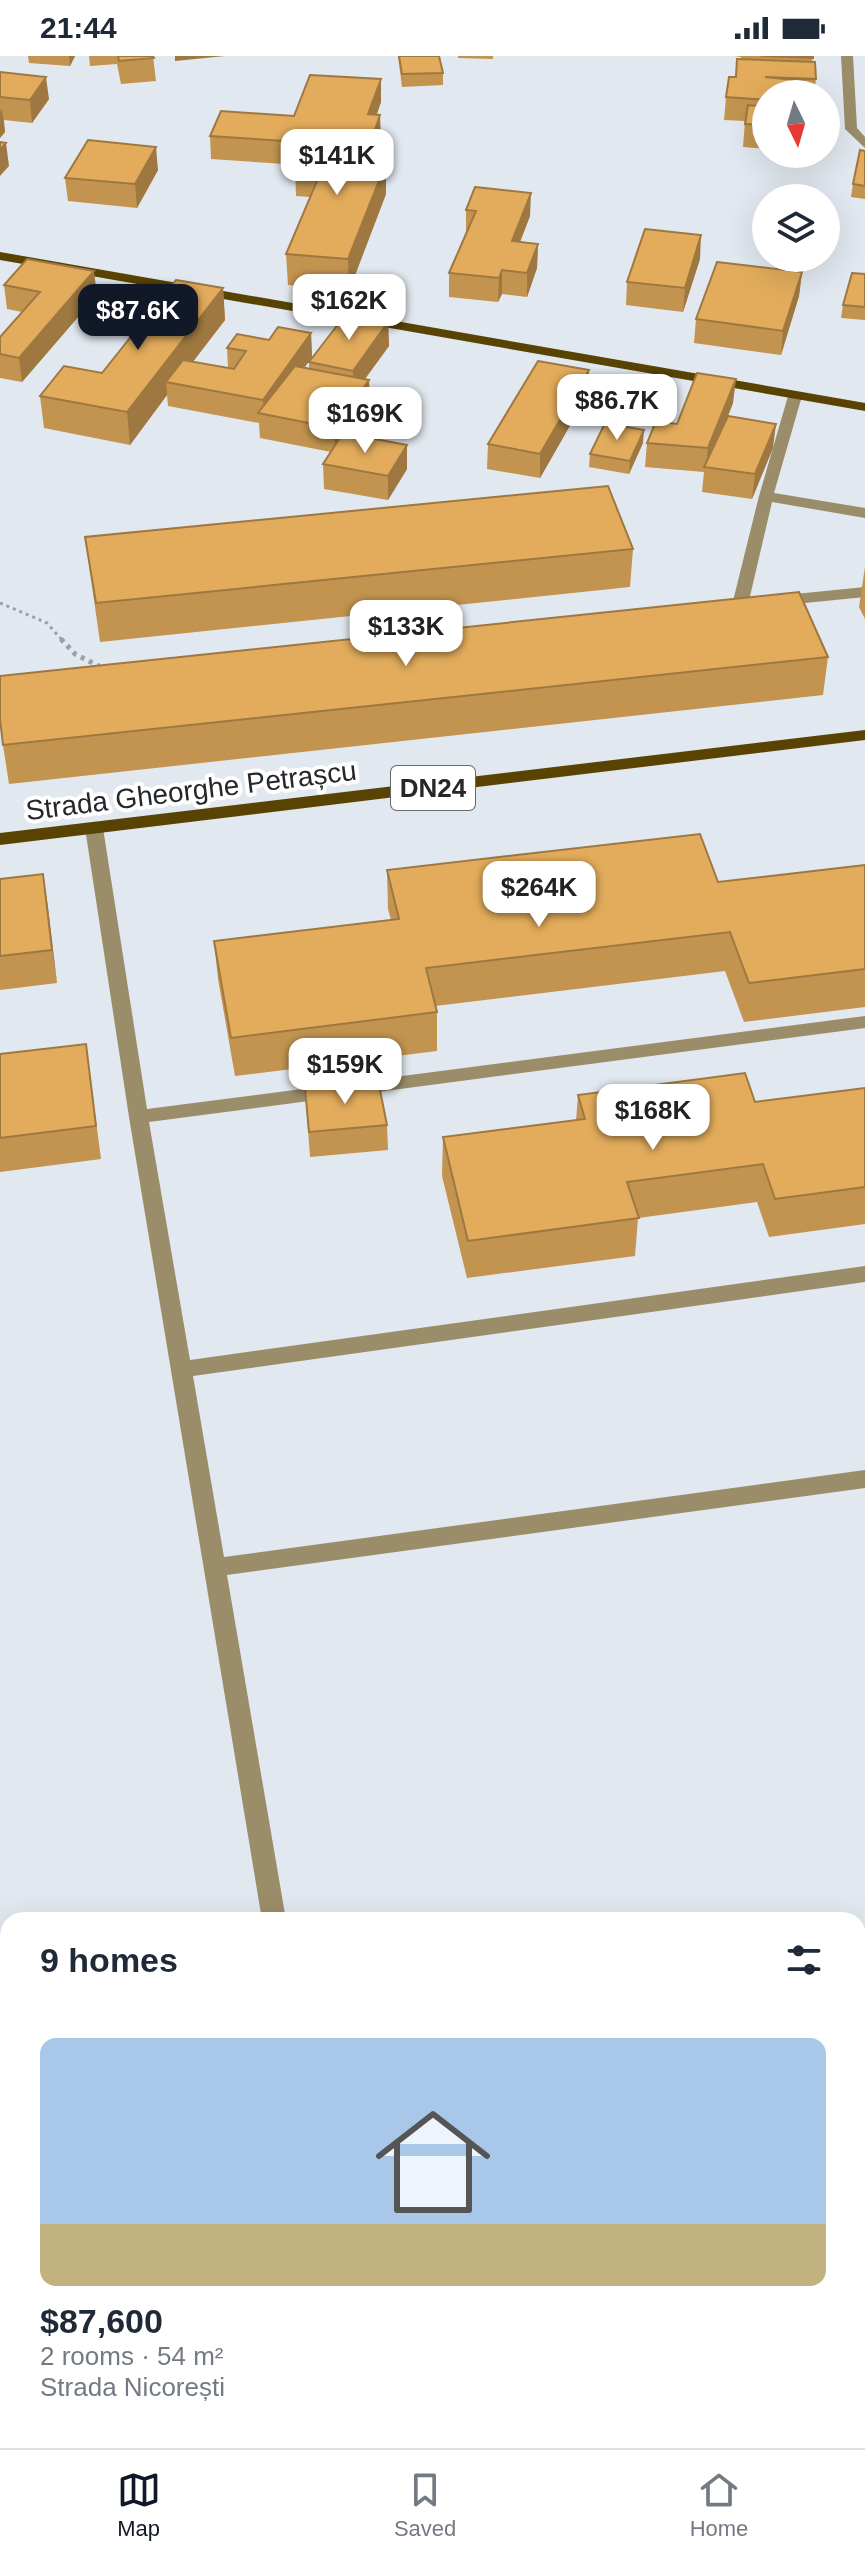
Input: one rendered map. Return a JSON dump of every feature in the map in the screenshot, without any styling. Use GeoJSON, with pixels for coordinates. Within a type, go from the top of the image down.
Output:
{"type":"FeatureCollection","features":[{"type":"Feature","properties":{"kind":"main road"},"geometry":{"type":"LineString","coordinates":[[0,256],[865,407]]}},
{"type":"Feature","properties":{"kind":"main road","name":"Strada Gheorghe Petrașcu"},"geometry":{"type":"LineString","coordinates":[[0,839],[865,735]]}},
{"type":"Feature","properties":{"kind":"street"},"geometry":{"type":"LineString","coordinates":[[847,56],[851,129],[865,144]]}},
{"type":"Feature","properties":{"kind":"street"},"geometry":{"type":"LineString","coordinates":[[795,396],[732,606],[865,592]]}},
{"type":"Feature","properties":{"kind":"street"},"geometry":{"type":"LineString","coordinates":[[766,496],[865,513]]}},
{"type":"Feature","properties":{"kind":"street"},"geometry":{"type":"LineString","coordinates":[[94,828],[139,1117],[273,1912]]}},
{"type":"Feature","properties":{"kind":"street"},"geometry":{"type":"LineString","coordinates":[[139,1117],[865,1022]]}},
{"type":"Feature","properties":{"kind":"street"},"geometry":{"type":"LineString","coordinates":[[182,1369],[865,1274]]}},
{"type":"Feature","properties":{"kind":"street"},"geometry":{"type":"LineString","coordinates":[[214,1568],[865,1479]]}},
{"type":"Feature","properties":{"kind":"path"},"geometry":{"type":"LineString","coordinates":[[0,603],[47,623],[75,654],[99,666]]}},
{"type":"Feature","properties":{"kind":"building"},"geometry":{"type":"Polygon","coordinates":[[[118,56],[153,56],[154,58],[119,61],[118,56]]]}},
{"type":"Feature","properties":{"kind":"building"},"geometry":{"type":"Polygon","coordinates":[[[399,56],[439,56],[443,73],[402,74],[399,56]]]}},
{"type":"Feature","properties":{"kind":"building"},"geometry":{"type":"Polygon","coordinates":[[[761,56],[813,56],[813,58],[761,56]]]}},
{"type":"Feature","properties":{"kind":"building"},"geometry":{"type":"Polygon","coordinates":[[[737,59],[815,62],[816,79],[765,77],[795,80],[752,80],[752,99],[726,97],[729,77],[736,77],[737,59]]]}},
{"type":"Feature","properties":{"kind":"building"},"geometry":{"type":"Polygon","coordinates":[[[0,72],[46,77],[30,100],[0,97],[0,72]]]}},
{"type":"Feature","properties":{"kind":"building"},"geometry":{"type":"Polygon","coordinates":[[[310,75],[381,79],[368,114],[380,115],[371,141],[287,136],[284,141],[210,136],[221,111],[294,116],[310,75]]]}},
{"type":"Feature","properties":{"kind":"building"},"geometry":{"type":"Polygon","coordinates":[[[748,105],[752,105],[752,124],[745,124],[748,105]]]}},
{"type":"Feature","properties":{"kind":"building"},"geometry":{"type":"Polygon","coordinates":[[[306,139],[380,145],[386,163],[348,259],[286,254],[323,167],[295,165],[306,139]]]}},
{"type":"Feature","properties":{"kind":"building"},"geometry":{"type":"Polygon","coordinates":[[[88,140],[156,147],[135,184],[65,178],[88,140]]]}},
{"type":"Feature","properties":{"kind":"building"},"geometry":{"type":"Polygon","coordinates":[[[860,150],[865,151],[865,186],[853,184],[860,150]]]}},
{"type":"Feature","properties":{"kind":"building"},"geometry":{"type":"Polygon","coordinates":[[[475,187],[531,193],[512,241],[538,244],[527,273],[502,270],[499,278],[449,273],[476,211],[466,210],[475,187]]]}},
{"type":"Feature","properties":{"kind":"building"},"geometry":{"type":"Polygon","coordinates":[[[645,229],[701,235],[685,288],[627,282],[645,229]]]}},
{"type":"Feature","properties":{"kind":"building"},"geometry":{"type":"Polygon","coordinates":[[[27,259],[94,271],[19,358],[0,354],[0,337],[40,292],[4,285],[27,259]]]}},
{"type":"Feature","properties":{"kind":"building"},"geometry":{"type":"Polygon","coordinates":[[[717,262],[752,266],[752,272],[802,272],[783,331],[696,319],[717,262]]]}},
{"type":"Feature","properties":{"kind":"building"},"geometry":{"type":"Polygon","coordinates":[[[852,273],[865,274],[865,307],[843,305],[852,273]]]}},
{"type":"Feature","properties":{"kind":"building"},"geometry":{"type":"Polygon","coordinates":[[[176,280],[223,288],[127,412],[40,396],[64,366],[102,373],[176,280]]]}},
{"type":"Feature","properties":{"kind":"building"},"geometry":{"type":"Polygon","coordinates":[[[346,314],[388,322],[353,371],[309,362],[346,314]]]}},
{"type":"Feature","properties":{"kind":"building"},"geometry":{"type":"Polygon","coordinates":[[[278,327],[311,333],[263,400],[166,382],[183,360],[234,369],[246,351],[227,348],[237,334],[269,340],[278,327]]]}},
{"type":"Feature","properties":{"kind":"building"},"geometry":{"type":"Polygon","coordinates":[[[538,361],[589,370],[540,454],[488,444],[538,361]]]}},
{"type":"Feature","properties":{"kind":"building"},"geometry":{"type":"Polygon","coordinates":[[[295,366],[369,380],[334,428],[258,413],[295,366]]]}},
{"type":"Feature","properties":{"kind":"building"},"geometry":{"type":"Polygon","coordinates":[[[697,373],[736,379],[708,448],[647,443],[656,421],[677,424],[697,373]]]}},
{"type":"Feature","properties":{"kind":"building"},"geometry":{"type":"Polygon","coordinates":[[[728,416],[776,424],[755,474],[704,467],[728,416]]]}},
{"type":"Feature","properties":{"kind":"building"},"geometry":{"type":"Polygon","coordinates":[[[605,423],[644,430],[630,461],[590,454],[605,423]]]}},
{"type":"Feature","properties":{"kind":"building"},"geometry":{"type":"Polygon","coordinates":[[[343,433],[407,445],[388,476],[323,464],[343,433]]]}},
{"type":"Feature","properties":{"kind":"building"},"geometry":{"type":"Polygon","coordinates":[[[608,486],[633,549],[96,603],[85,537],[608,486]]]}},
{"type":"Feature","properties":{"kind":"building"},"geometry":{"type":"Polygon","coordinates":[[[799,592],[828,657],[3,745],[0,676],[799,592]]]}},
{"type":"Feature","properties":{"kind":"building"},"geometry":{"type":"Polygon","coordinates":[[[700,834],[718,882],[865,865],[865,969],[749,983],[730,932],[426,968],[437,1012],[231,1038],[214,941],[399,919],[387,870],[700,834]]]}},
{"type":"Feature","properties":{"kind":"building"},"geometry":{"type":"Polygon","coordinates":[[[43,874],[52,950],[0,956],[0,879],[43,874]]]}},
{"type":"Feature","properties":{"kind":"building"},"geometry":{"type":"Polygon","coordinates":[[[86,1044],[96,1126],[0,1138],[0,1054],[86,1044]]]}},
{"type":"Feature","properties":{"kind":"building"},"geometry":{"type":"Polygon","coordinates":[[[745,1073],[755,1102],[865,1088],[865,1187],[775,1199],[763,1164],[627,1182],[639,1218],[468,1241],[443,1137],[585,1119],[578,1095],[745,1073]]]}},
{"type":"Feature","properties":{"kind":"building"},"geometry":{"type":"Polygon","coordinates":[[[378,1080],[387,1125],[309,1132],[305,1088],[378,1080]]]}}]}
